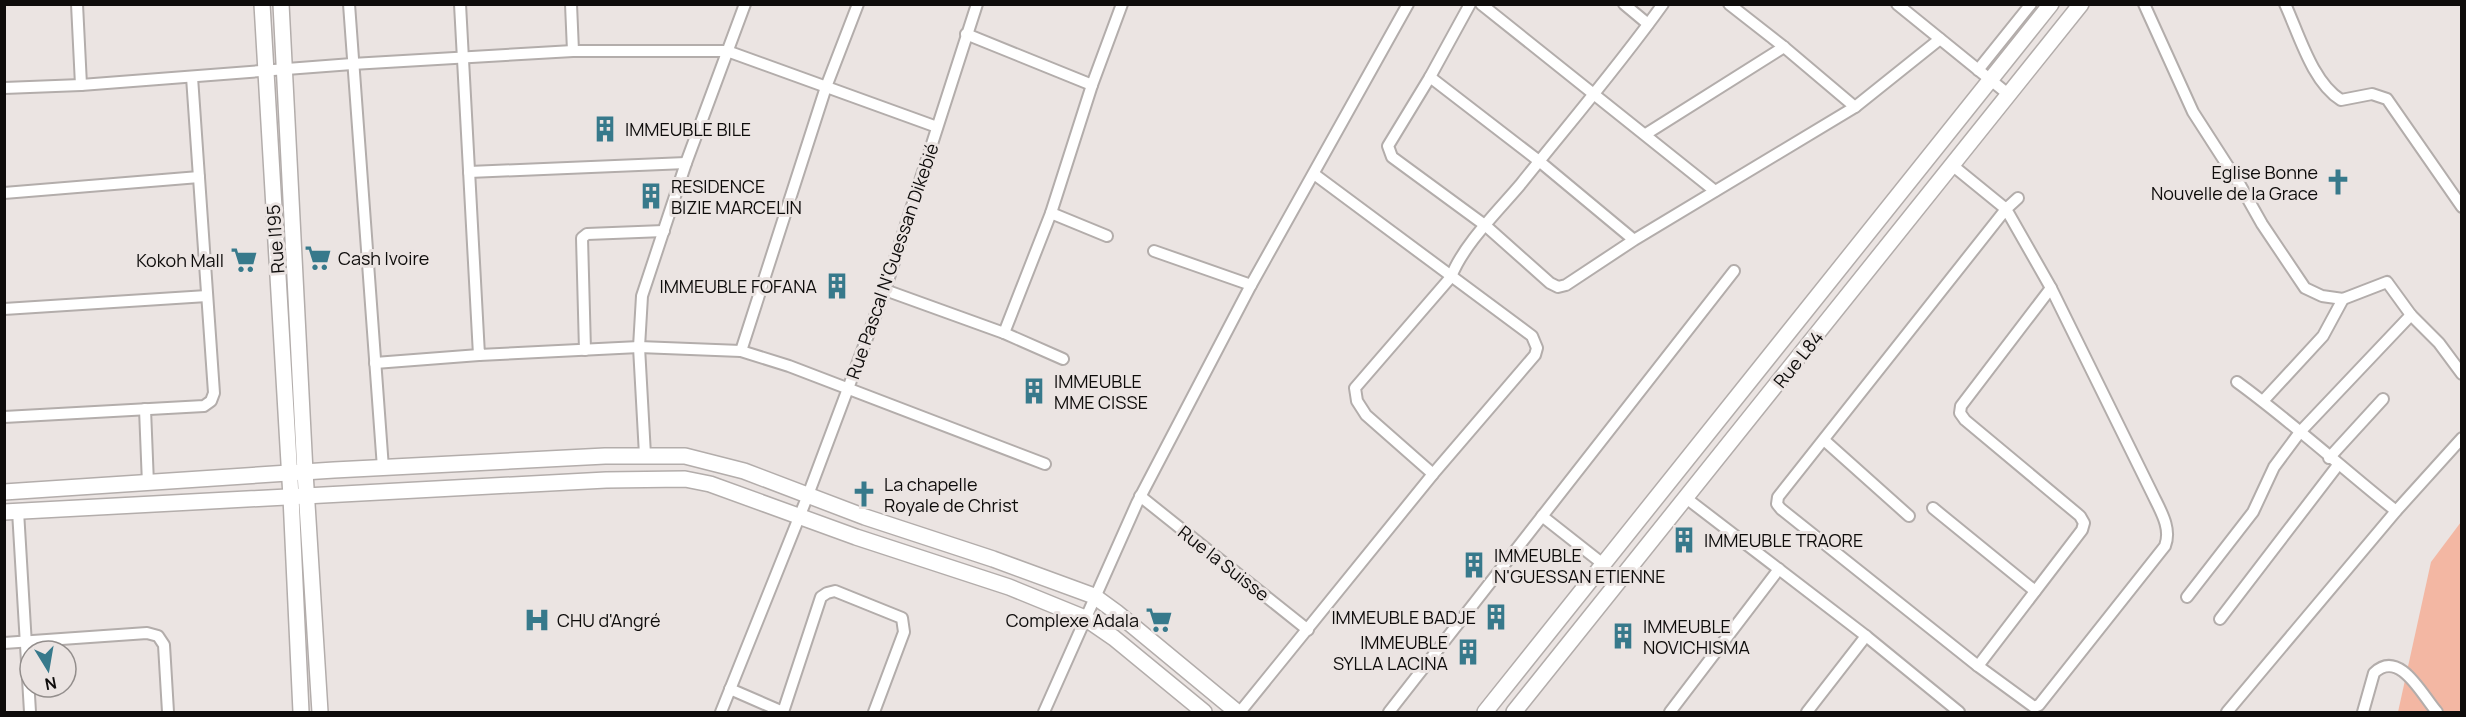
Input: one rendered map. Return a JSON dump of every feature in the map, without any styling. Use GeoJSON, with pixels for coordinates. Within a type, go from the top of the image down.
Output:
{"type":"FeatureCollection","features":[{"type":"Feature","properties":{"kind":"main road","name":"Rue I195"},"geometry":{"type":"LineString","coordinates":[[262,4],[265,71],[297,472]]}},
{"type":"Feature","properties":{"kind":"main road","name":"Rue I195"},"geometry":{"type":"LineString","coordinates":[[281,4],[297,472]]}},
{"type":"Feature","properties":{"kind":"main road","name":"Rue L84"},"geometry":{"type":"LineString","coordinates":[[1485,712],[1689,455],[1984,74],[2051,4]]}},
{"type":"Feature","properties":{"kind":"main road","name":"Rue L84"},"geometry":{"type":"LineString","coordinates":[[1514,712],[2081,4]]}},
{"type":"Feature","properties":{"kind":"main road"},"geometry":{"type":"LineString","coordinates":[[1689,455],[1708,470]]}},
{"type":"Feature","properties":{"kind":"main road"},"geometry":{"type":"LineString","coordinates":[[605,456],[606,480]]}},
{"type":"Feature","properties":{"kind":"main road"},"geometry":{"type":"LineString","coordinates":[[4,492],[148,484],[297,472],[605,456],[686,456],[718,463],[1094,596],[1238,712]]}},
{"type":"Feature","properties":{"kind":"main road"},"geometry":{"type":"LineString","coordinates":[[297,472],[320,712]]}},
{"type":"Feature","properties":{"kind":"main road"},"geometry":{"type":"LineString","coordinates":[[11,512],[606,480],[685,479],[710,484],[1009,587],[1085,618],[1114,638],[1204,712]]}},
{"type":"Feature","properties":{"kind":"main road"},"geometry":{"type":"LineString","coordinates":[[299,496],[302,712]]}},
{"type":"Feature","properties":{"kind":"street"},"geometry":{"type":"LineString","coordinates":[[77,4],[81,85]]}},
{"type":"Feature","properties":{"kind":"street"},"geometry":{"type":"LineString","coordinates":[[349,4],[383,468]]}},
{"type":"Feature","properties":{"kind":"street"},"geometry":{"type":"LineString","coordinates":[[460,4],[479,355]]}},
{"type":"Feature","properties":{"kind":"street"},"geometry":{"type":"LineString","coordinates":[[571,4],[573,51]]}},
{"type":"Feature","properties":{"kind":"street"},"geometry":{"type":"LineString","coordinates":[[645,455],[639,347],[642,296],[686,163],[745,4]]}},
{"type":"Feature","properties":{"kind":"street"},"geometry":{"type":"LineString","coordinates":[[741,351],[826,87],[858,4]]}},
{"type":"Feature","properties":{"kind":"street","name":"Rue Pascal N'Guessan Dikebié"},"geometry":{"type":"LineString","coordinates":[[721,712],[849,390],[885,290],[977,4]]}},
{"type":"Feature","properties":{"kind":"street"},"geometry":{"type":"LineString","coordinates":[[1004,333],[1051,213],[1092,85],[1122,4]]}},
{"type":"Feature","properties":{"kind":"street"},"geometry":{"type":"LineString","coordinates":[[1044,712],[1140,496],[1251,285],[1408,4]]}},
{"type":"Feature","properties":{"kind":"street"},"geometry":{"type":"LineString","coordinates":[[1470,4],[1430,77],[1388,146],[1388,152],[1486,226],[1550,283],[1558,287],[1566,285],[1634,240],[1855,108],[1940,39]]}},
{"type":"Feature","properties":{"kind":"street"},"geometry":{"type":"LineString","coordinates":[[1481,4],[1716,191]]}},
{"type":"Feature","properties":{"kind":"street"},"geometry":{"type":"LineString","coordinates":[[1624,4],[1648,24]]}},
{"type":"Feature","properties":{"kind":"street"},"geometry":{"type":"LineString","coordinates":[[1432,474],[1366,415],[1357,401],[1355,388],[1451,277],[1455,267],[1486,226],[1595,93],[1663,4]]}},
{"type":"Feature","properties":{"kind":"street"},"geometry":{"type":"LineString","coordinates":[[1729,4],[1784,47],[1855,108]]}},
{"type":"Feature","properties":{"kind":"street"},"geometry":{"type":"LineString","coordinates":[[1897,4],[2008,94]]}},
{"type":"Feature","properties":{"kind":"street"},"geometry":{"type":"LineString","coordinates":[[1984,74],[2031,4]]}},
{"type":"Feature","properties":{"kind":"street"},"geometry":{"type":"LineString","coordinates":[[2144,4],[2193,112],[2262,224],[2305,288],[2322,297],[2343,299],[2387,282],[2411,315],[2459,365]]}},
{"type":"Feature","properties":{"kind":"street"},"geometry":{"type":"LineString","coordinates":[[2285,4],[2306,56],[2334,96],[2341,100],[2372,94],[2387,99],[2462,207]]}},
{"type":"Feature","properties":{"kind":"street"},"geometry":{"type":"LineString","coordinates":[[966,34],[1092,85]]}},
{"type":"Feature","properties":{"kind":"street"},"geometry":{"type":"LineString","coordinates":[[1646,134],[1784,47]]}},
{"type":"Feature","properties":{"kind":"street"},"geometry":{"type":"LineString","coordinates":[[4,88],[81,85],[352,64],[573,51],[727,51],[937,128]]}},
{"type":"Feature","properties":{"kind":"street"},"geometry":{"type":"LineString","coordinates":[[4,417],[204,406],[211,401],[214,393],[192,77]]}},
{"type":"Feature","properties":{"kind":"street"},"geometry":{"type":"LineString","coordinates":[[1430,77],[1539,161],[1634,240]]}},
{"type":"Feature","properties":{"kind":"street"},"geometry":{"type":"LineString","coordinates":[[469,172],[686,163]]}},
{"type":"Feature","properties":{"kind":"street"},"geometry":{"type":"LineString","coordinates":[[1952,165],[2006,209],[2050,288],[2152,493],[2169,537],[2165,546],[2039,705],[2029,705],[1977,666],[1780,509],[1777,504],[1779,497],[2006,209],[2018,198]]}},
{"type":"Feature","properties":{"kind":"street"},"geometry":{"type":"LineString","coordinates":[[1238,712],[1308,630],[1432,474],[1535,355],[1537,348],[1532,336],[1314,174]]}},
{"type":"Feature","properties":{"kind":"street"},"geometry":{"type":"LineString","coordinates":[[4,193],[199,177]]}},
{"type":"Feature","properties":{"kind":"street"},"geometry":{"type":"LineString","coordinates":[[1051,213],[1107,236]]}},
{"type":"Feature","properties":{"kind":"street"},"geometry":{"type":"LineString","coordinates":[[585,350],[582,238],[587,234],[664,231]]}},
{"type":"Feature","properties":{"kind":"street"},"geometry":{"type":"LineString","coordinates":[[1154,251],[1251,285]]}},
{"type":"Feature","properties":{"kind":"street"},"geometry":{"type":"LineString","coordinates":[[1389,712],[1734,270]]}},
{"type":"Feature","properties":{"kind":"street"},"geometry":{"type":"LineString","coordinates":[[1977,666],[2082,530],[2084,523],[2080,516],[1965,420],[1960,413],[1961,406],[2050,288]]}},
{"type":"Feature","properties":{"kind":"street"},"geometry":{"type":"LineString","coordinates":[[885,290],[1004,333],[1063,359]]}},
{"type":"Feature","properties":{"kind":"street"},"geometry":{"type":"LineString","coordinates":[[4,309],[207,296]]}},
{"type":"Feature","properties":{"kind":"street"},"geometry":{"type":"LineString","coordinates":[[2263,401],[2323,336],[2343,299]]}},
{"type":"Feature","properties":{"kind":"street"},"geometry":{"type":"LineString","coordinates":[[2187,597],[2253,512],[2274,467],[2300,432],[2411,315]]}},
{"type":"Feature","properties":{"kind":"street"},"geometry":{"type":"LineString","coordinates":[[375,363],[639,347],[741,351],[789,366],[1045,464]]}},
{"type":"Feature","properties":{"kind":"street"},"geometry":{"type":"LineString","coordinates":[[2237,382],[2396,511]]}},
{"type":"Feature","properties":{"kind":"street"},"geometry":{"type":"LineString","coordinates":[[2220,619],[2333,461],[2383,399]]}},
{"type":"Feature","properties":{"kind":"street"},"geometry":{"type":"LineString","coordinates":[[145,409],[148,484]]}},
{"type":"Feature","properties":{"kind":"street"},"geometry":{"type":"LineString","coordinates":[[2227,712],[2396,511],[2462,438]]}},
{"type":"Feature","properties":{"kind":"street"},"geometry":{"type":"LineString","coordinates":[[1824,440],[1909,516]]}},
{"type":"Feature","properties":{"kind":"street","name":"Rue la Suisse"},"geometry":{"type":"LineString","coordinates":[[1140,496],[1308,630]]}},
{"type":"Feature","properties":{"kind":"street"},"geometry":{"type":"LineString","coordinates":[[1686,498],[1866,636],[1954,711]]}},
{"type":"Feature","properties":{"kind":"street"},"geometry":{"type":"LineString","coordinates":[[1933,508],[2035,591]]}},
{"type":"Feature","properties":{"kind":"street"},"geometry":{"type":"LineString","coordinates":[[11,512],[26,639]]}},
{"type":"Feature","properties":{"kind":"street"},"geometry":{"type":"LineString","coordinates":[[1542,516],[1603,564]]}},
{"type":"Feature","properties":{"kind":"street"},"geometry":{"type":"LineString","coordinates":[[1670,712],[1779,569]]}},
{"type":"Feature","properties":{"kind":"street"},"geometry":{"type":"LineString","coordinates":[[730,690],[784,712],[821,597],[835,591],[902,618],[903,632],[874,712]]}},
{"type":"Feature","properties":{"kind":"street"},"geometry":{"type":"LineString","coordinates":[[66,639],[147,633],[158,636],[164,645],[168,712]]}},
{"type":"Feature","properties":{"kind":"street"},"geometry":{"type":"LineString","coordinates":[[1807,712],[1866,636]]}},
{"type":"Feature","properties":{"kind":"street"},"geometry":{"type":"LineString","coordinates":[[2362,712],[2374,673],[2388,666],[2398,667],[2410,676],[2437,712]]}},
{"type":"Feature","properties":{"kind":"shaded area"},"geometry":{"type":"Polygon","coordinates":[[[2461,522],[2461,712],[2398,712],[2431,562],[2461,522]]]}},
{"type":"Feature","properties":{"kind":"place","name":"IMMEUBLE BILE"},"geometry":{"type":"Point","coordinates":[605,129]}},
{"type":"Feature","properties":{"kind":"place","name":"Eglise Bonne Nouvelle de la Grace"},"geometry":{"type":"Point","coordinates":[2338,182]}},
{"type":"Feature","properties":{"kind":"place","name":"RESIDENCE BIZIE MARCELIN"},"geometry":{"type":"Point","coordinates":[651,196]}},
{"type":"Feature","properties":{"kind":"place","name":"Cash Ivoire"},"geometry":{"type":"Point","coordinates":[318,258]}},
{"type":"Feature","properties":{"kind":"place","name":"Kokoh Mall"},"geometry":{"type":"Point","coordinates":[244,260]}},
{"type":"Feature","properties":{"kind":"place","name":"IMMEUBLE FOFANA"},"geometry":{"type":"Point","coordinates":[837,286]}},
{"type":"Feature","properties":{"kind":"place","name":"IMMEUBLE MME CISSE"},"geometry":{"type":"Point","coordinates":[1034,391]}},
{"type":"Feature","properties":{"kind":"place","name":"La chapelle Royale de Christ"},"geometry":{"type":"Point","coordinates":[864,494]}},
{"type":"Feature","properties":{"kind":"place","name":"IMMEUBLE TRAORE"},"geometry":{"type":"Point","coordinates":[1684,540]}},
{"type":"Feature","properties":{"kind":"place","name":"IMMEUBLE N'GUESSAN ETIENNE"},"geometry":{"type":"Point","coordinates":[1474,565]}},
{"type":"Feature","properties":{"kind":"place","name":"IMMEUBLE BADJE"},"geometry":{"type":"Point","coordinates":[1496,617]}},
{"type":"Feature","properties":{"kind":"place","name":"CHU d'Angré"},"geometry":{"type":"Point","coordinates":[537,620]}},
{"type":"Feature","properties":{"kind":"place","name":"Complexe Adala"},"geometry":{"type":"Point","coordinates":[1159,620]}},
{"type":"Feature","properties":{"kind":"place","name":"IMMEUBLE NOVICHISMA"},"geometry":{"type":"Point","coordinates":[1623,636]}},
{"type":"Feature","properties":{"kind":"place","name":"IMMEUBLE SYLLA LACINA"},"geometry":{"type":"Point","coordinates":[1468,652]}}]}
